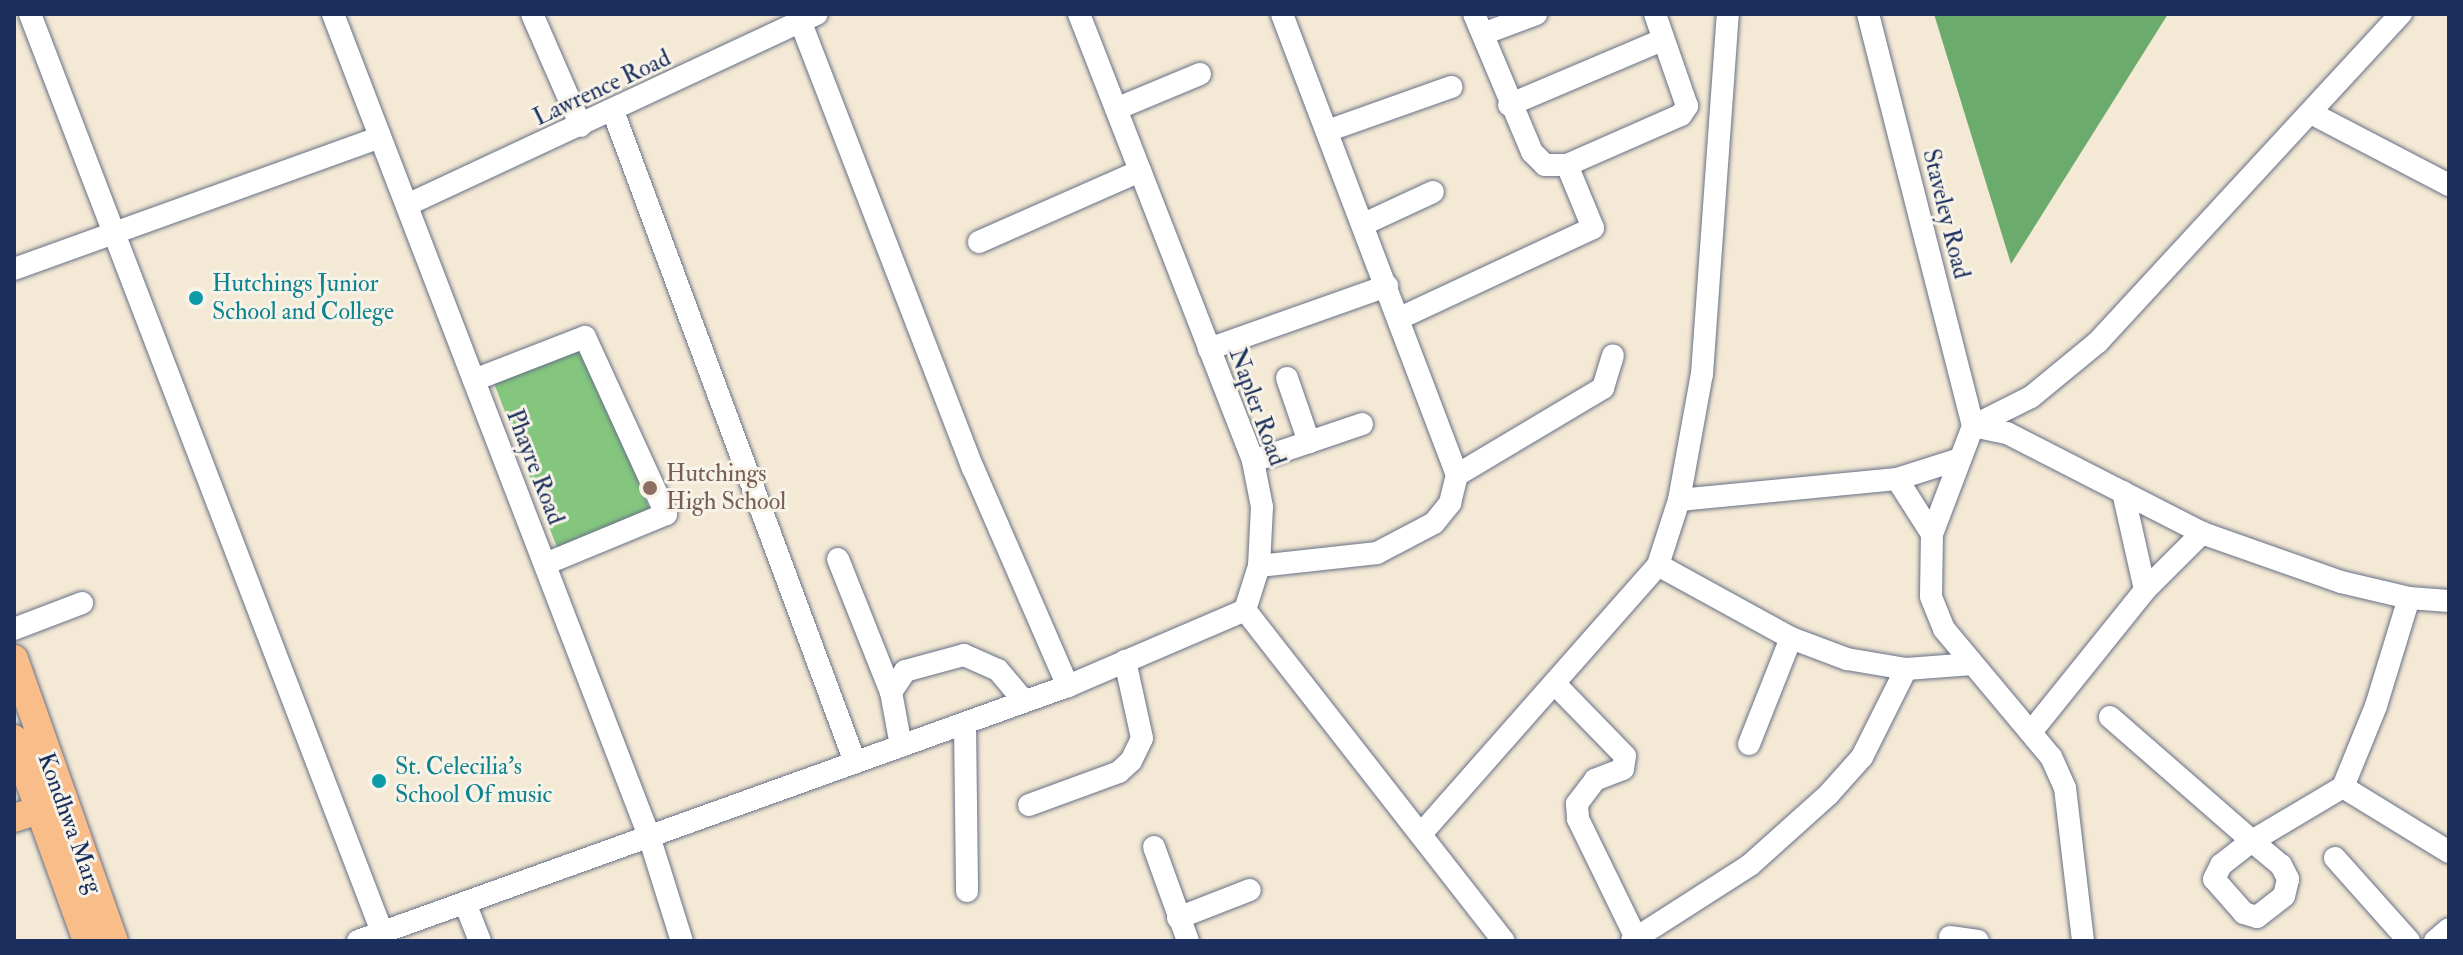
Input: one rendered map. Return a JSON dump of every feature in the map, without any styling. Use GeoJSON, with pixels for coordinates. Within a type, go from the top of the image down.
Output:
{"type":"FeatureCollection","features":[{"type":"Feature","properties":{"kind":"main road","name":"Kondhwa Marg"},"geometry":{"type":"LineString","coordinates":[[14,659],[39,810],[114,941]]}},
{"type":"Feature","properties":{"kind":"main road","name":"Kondhwa Marg"},"geometry":{"type":"LineString","coordinates":[[14,739],[87,941]]}},
{"type":"Feature","properties":{"kind":"street"},"geometry":{"type":"LineString","coordinates":[[30,14],[382,932]]}},
{"type":"Feature","properties":{"kind":"street","name":"Phayre Road"},"geometry":{"type":"LineString","coordinates":[[333,14],[649,836],[682,941]]}},
{"type":"Feature","properties":{"kind":"street"},"geometry":{"type":"LineString","coordinates":[[532,14],[581,126]]}},
{"type":"Feature","properties":{"kind":"street","name":"Napler Road"},"geometry":{"type":"LineString","coordinates":[[1079,14],[1253,461],[1262,507],[1259,566],[1245,610]]}},
{"type":"Feature","properties":{"kind":"street"},"geometry":{"type":"LineString","coordinates":[[1259,566],[1377,553],[1434,523],[1450,503],[1457,475],[1400,318],[1282,14]]}},
{"type":"Feature","properties":{"kind":"street"},"geometry":{"type":"LineString","coordinates":[[1536,14],[1478,24],[1509,105],[1532,152],[1545,165],[1567,165],[1681,115],[1687,95],[1662,40],[1655,14]]}},
{"type":"Feature","properties":{"kind":"street"},"geometry":{"type":"LineString","coordinates":[[1421,834],[1658,565],[1679,500],[1702,374],[1728,14]]}},
{"type":"Feature","properties":{"kind":"street","name":"Staveley Road"},"geometry":{"type":"LineString","coordinates":[[1868,14],[1973,426]]}},
{"type":"Feature","properties":{"kind":"street"},"geometry":{"type":"LineString","coordinates":[[2083,941],[2065,788],[2051,757],[1944,629],[1931,596],[1932,534],[1973,426],[2031,397],[2098,342],[2401,14]]}},
{"type":"Feature","properties":{"kind":"street"},"geometry":{"type":"LineString","coordinates":[[809,18],[973,468],[1068,686]]}},
{"type":"Feature","properties":{"kind":"street","name":"Lawrence Road"},"geometry":{"type":"LineString","coordinates":[[407,205],[809,18]]}},
{"type":"Feature","properties":{"kind":"street"},"geometry":{"type":"LineString","coordinates":[[1509,105],[1662,40]]}},
{"type":"Feature","properties":{"kind":"street"},"geometry":{"type":"LineString","coordinates":[[1116,109],[1200,74]]}},
{"type":"Feature","properties":{"kind":"street"},"geometry":{"type":"LineString","coordinates":[[1327,131],[1451,87]]}},
{"type":"Feature","properties":{"kind":"street"},"geometry":{"type":"LineString","coordinates":[[613,111],[855,762]]}},
{"type":"Feature","properties":{"kind":"street"},"geometry":{"type":"LineString","coordinates":[[2311,113],[2449,185]]}},
{"type":"Feature","properties":{"kind":"street"},"geometry":{"type":"LineString","coordinates":[[14,269],[113,230],[380,137]]}},
{"type":"Feature","properties":{"kind":"street"},"geometry":{"type":"LineString","coordinates":[[1400,318],[1593,228],[1567,165]]}},
{"type":"Feature","properties":{"kind":"street"},"geometry":{"type":"LineString","coordinates":[[979,242],[1140,171]]}},
{"type":"Feature","properties":{"kind":"street"},"geometry":{"type":"LineString","coordinates":[[1364,224],[1433,192]]}},
{"type":"Feature","properties":{"kind":"street"},"geometry":{"type":"LineString","coordinates":[[1209,349],[1387,286]]}},
{"type":"Feature","properties":{"kind":"street"},"geometry":{"type":"LineString","coordinates":[[474,380],[585,337],[666,514],[545,564]]}},
{"type":"Feature","properties":{"kind":"street"},"geometry":{"type":"LineString","coordinates":[[1457,475],[1603,388],[1613,355]]}},
{"type":"Feature","properties":{"kind":"street"},"geometry":{"type":"LineString","coordinates":[[1287,378],[1309,442]]}},
{"type":"Feature","properties":{"kind":"street"},"geometry":{"type":"LineString","coordinates":[[1253,461],[1362,424]]}},
{"type":"Feature","properties":{"kind":"street"},"geometry":{"type":"LineString","coordinates":[[1973,426],[2007,433],[2202,533],[2341,582],[2409,598],[2449,601]]}},
{"type":"Feature","properties":{"kind":"street"},"geometry":{"type":"LineString","coordinates":[[1679,500],[1897,479],[1960,459]]}},
{"type":"Feature","properties":{"kind":"street"},"geometry":{"type":"LineString","coordinates":[[1897,479],[1932,534]]}},
{"type":"Feature","properties":{"kind":"street"},"geometry":{"type":"LineString","coordinates":[[2123,492],[2145,590]]}},
{"type":"Feature","properties":{"kind":"street"},"geometry":{"type":"LineString","coordinates":[[2031,732],[2145,590],[2202,533]]}},
{"type":"Feature","properties":{"kind":"street"},"geometry":{"type":"LineString","coordinates":[[838,559],[891,692],[901,746]]}},
{"type":"Feature","properties":{"kind":"street"},"geometry":{"type":"LineString","coordinates":[[1658,565],[1791,638],[1847,659],[1906,669],[1973,664]]}},
{"type":"Feature","properties":{"kind":"street"},"geometry":{"type":"LineString","coordinates":[[2110,717],[2252,841],[2343,787],[2376,706],[2409,598]]}},
{"type":"Feature","properties":{"kind":"street"},"geometry":{"type":"LineString","coordinates":[[14,629],[82,603]]}},
{"type":"Feature","properties":{"kind":"street"},"geometry":{"type":"LineString","coordinates":[[358,941],[1068,686],[1245,610],[1504,941]]}},
{"type":"Feature","properties":{"kind":"street"},"geometry":{"type":"LineString","coordinates":[[1749,744],[1791,638]]}},
{"type":"Feature","properties":{"kind":"street"},"geometry":{"type":"LineString","coordinates":[[891,692],[905,671],[964,655],[998,670],[1024,701]]}},
{"type":"Feature","properties":{"kind":"street"},"geometry":{"type":"LineString","coordinates":[[1029,805],[1119,772],[1131,761],[1142,738],[1125,661]]}},
{"type":"Feature","properties":{"kind":"street"},"geometry":{"type":"LineString","coordinates":[[1555,684],[1625,756],[1623,769],[1595,780],[1577,804],[1578,819],[1634,940],[1750,865],[1828,795],[1862,757],[1906,669]]}},
{"type":"Feature","properties":{"kind":"street"},"geometry":{"type":"LineString","coordinates":[[965,723],[967,891]]}},
{"type":"Feature","properties":{"kind":"street"},"geometry":{"type":"LineString","coordinates":[[2343,787],[2449,852]]}},
{"type":"Feature","properties":{"kind":"street"},"geometry":{"type":"LineString","coordinates":[[1154,847],[1188,941]]}},
{"type":"Feature","properties":{"kind":"street"},"geometry":{"type":"LineString","coordinates":[[2335,858],[2409,941]]}},
{"type":"Feature","properties":{"kind":"street"},"geometry":{"type":"LineString","coordinates":[[1178,918],[1250,890]]}},
{"type":"Feature","properties":{"kind":"street"},"geometry":{"type":"LineString","coordinates":[[465,903],[480,941]]}},
{"type":"Feature","properties":{"kind":"street"},"geometry":{"type":"LineString","coordinates":[[2435,941],[2449,929]]}},
{"type":"Feature","properties":{"kind":"street"},"geometry":{"type":"LineString","coordinates":[[1950,937],[1978,941]]}},
{"type":"Feature","properties":{"kind":"green space"},"geometry":{"type":"Polygon","coordinates":[[[1934,14],[2168,14],[2011,264],[1934,14]]]}},
{"type":"Feature","properties":{"kind":"green space"},"geometry":{"type":"Polygon","coordinates":[[[583,336],[652,515],[558,551],[490,372],[583,336]]]}},
{"type":"Feature","properties":{"kind":"place","name":"Hutchings Junior School and College"},"geometry":{"type":"Point","coordinates":[196,298]}},
{"type":"Feature","properties":{"kind":"place","name":"Hutchings High School"},"geometry":{"type":"Point","coordinates":[650,488]}},
{"type":"Feature","properties":{"kind":"place","name":"St. Celecilia's School Of music"},"geometry":{"type":"Point","coordinates":[379,781]}}]}
